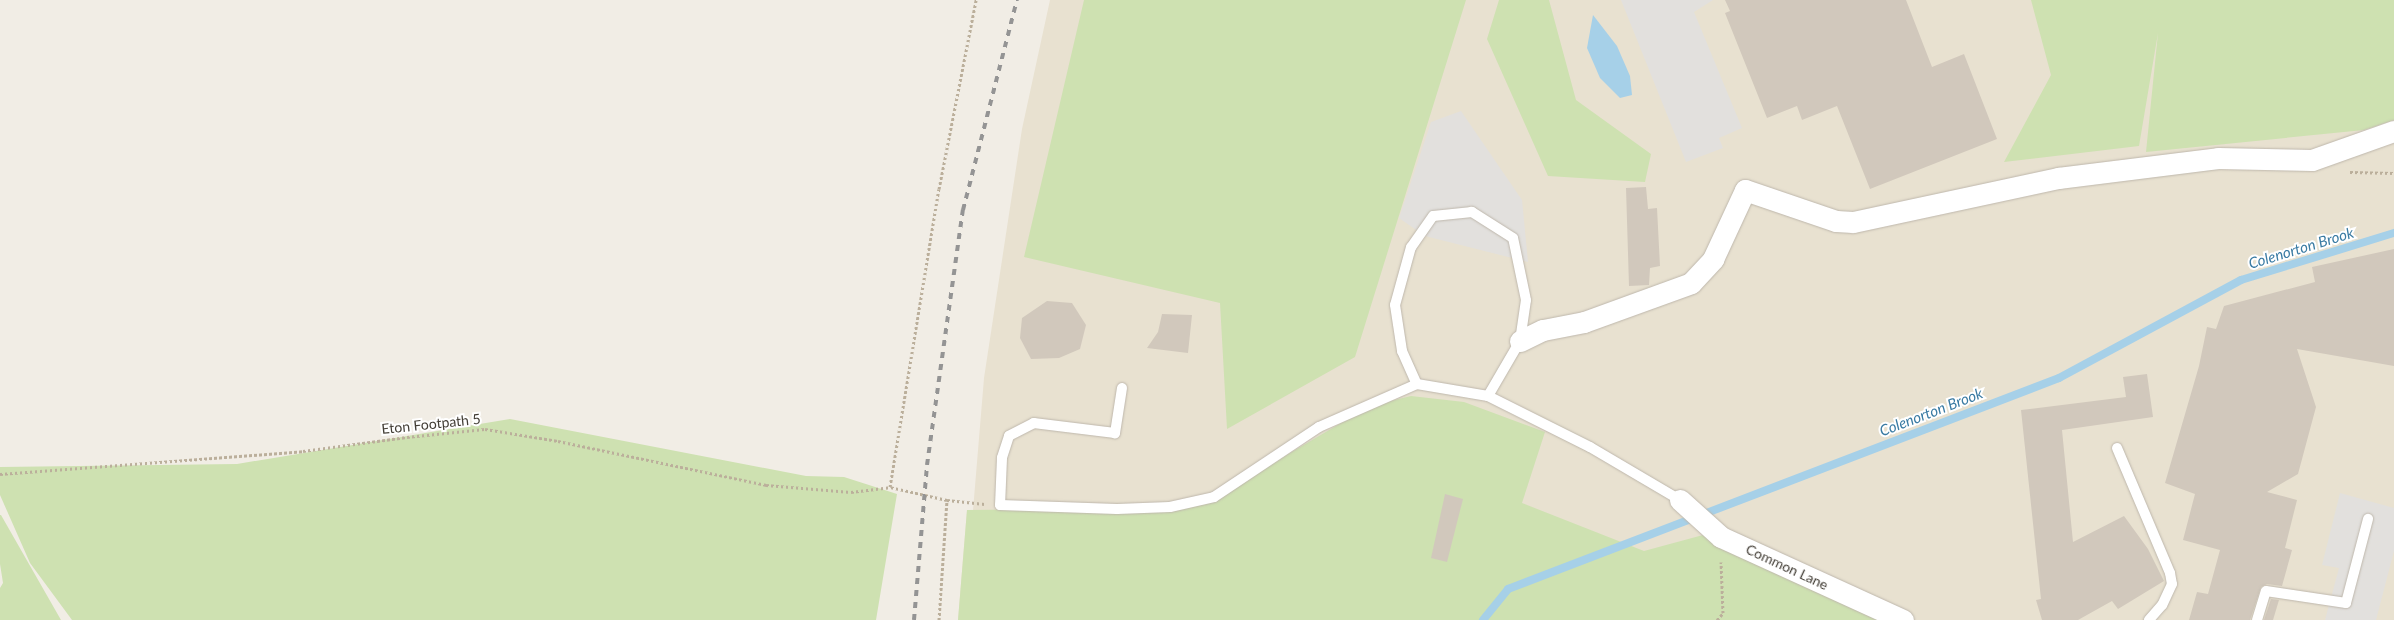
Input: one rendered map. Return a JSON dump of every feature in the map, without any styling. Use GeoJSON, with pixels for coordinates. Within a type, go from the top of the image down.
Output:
{"type":"FeatureCollection","features":[{"type":"Feature","properties":{"kind":"street"},"geometry":{"type":"LineString","coordinates":[[1520,341],[1543,330],[1584,322],[1691,283],[1713,259],[1745,190],[1836,221],[1853,222],[2058,178],[2218,158],[2312,160],[2394,131]]}},
{"type":"Feature","properties":{"kind":"street","name":"Common Lane"},"geometry":{"type":"LineString","coordinates":[[1680,500],[1721,536],[1903,620]]}},
{"type":"Feature","properties":{"kind":"lane"},"geometry":{"type":"LineString","coordinates":[[1416,384],[1402,351],[1395,305],[1411,247],[1433,216],[1472,212],[1513,238],[1526,300],[1520,341],[1488,396]]}},
{"type":"Feature","properties":{"kind":"lane"},"geometry":{"type":"LineString","coordinates":[[1122,388],[1115,433],[1034,423],[1008,436],[1002,458],[1000,505],[1118,509],[1170,507],[1214,497],[1319,427],[1416,384],[1488,396],[1590,447],[1680,500]]}},
{"type":"Feature","properties":{"kind":"lane"},"geometry":{"type":"LineString","coordinates":[[2117,448],[2170,573],[2172,584],[2162,605],[2150,620]]}},
{"type":"Feature","properties":{"kind":"lane"},"geometry":{"type":"LineString","coordinates":[[2257,620],[2266,591],[2346,603],[2368,519]]}},
{"type":"Feature","properties":{"kind":"path"},"geometry":{"type":"LineString","coordinates":[[976,0],[939,189],[890,486],[947,500],[1000,505]]}},
{"type":"Feature","properties":{"kind":"path","name":"Eton Footpath 5"},"geometry":{"type":"LineString","coordinates":[[0,474],[303,451],[485,429],[558,441],[766,485],[851,492],[890,486]]}},
{"type":"Feature","properties":{"kind":"path"},"geometry":{"type":"LineString","coordinates":[[939,620],[947,500]]}},
{"type":"Feature","properties":{"kind":"path"},"geometry":{"type":"LineString","coordinates":[[1717,620],[1722,613],[1721,536]]}},
{"type":"Feature","properties":{"kind":"shaded area"},"geometry":{"type":"Polygon","coordinates":[[[1050,0],[2394,0],[2394,620],[958,620],[967,510],[973,510],[984,378],[1022,129],[1050,0]]]}},
{"type":"Feature","properties":{"kind":"shaded area"},"geometry":{"type":"Polygon","coordinates":[[[1621,0],[1713,0],[1694,12],[1742,128],[1719,138],[1723,148],[1686,162],[1621,0]]]}},
{"type":"Feature","properties":{"kind":"shaded area"},"geometry":{"type":"Polygon","coordinates":[[[1461,111],[1522,200],[1528,262],[1425,236],[1399,218],[1431,122],[1461,111]]]}},
{"type":"Feature","properties":{"kind":"shaded area"},"geometry":{"type":"Polygon","coordinates":[[[2340,493],[2394,508],[2394,551],[2376,620],[2325,620],[2339,568],[2322,565],[2340,493]]]}},
{"type":"Feature","properties":{"kind":"green space"},"geometry":{"type":"Polygon","coordinates":[[[1084,0],[1466,0],[1355,357],[1227,429],[1220,303],[1024,257],[1084,0]]]}},
{"type":"Feature","properties":{"kind":"green space"},"geometry":{"type":"Polygon","coordinates":[[[1499,0],[1549,0],[1576,100],[1651,154],[1645,182],[1548,176],[1487,39],[1499,0]]]}},
{"type":"Feature","properties":{"kind":"green space"},"geometry":{"type":"Polygon","coordinates":[[[2031,0],[2394,0],[2394,120],[2364,130],[2146,152],[2158,33],[2139,146],[2004,162],[2051,75],[2031,0]]]}},
{"type":"Feature","properties":{"kind":"green space"},"geometry":{"type":"Polygon","coordinates":[[[1411,396],[1464,402],[1545,432],[1522,503],[1644,551],[1703,535],[1884,620],[958,620],[967,510],[1056,509],[1208,501],[1370,406],[1411,396]]]}},
{"type":"Feature","properties":{"kind":"green space"},"geometry":{"type":"Polygon","coordinates":[[[510,419],[806,476],[844,477],[897,494],[876,620],[72,620],[30,563],[0,495],[0,467],[237,464],[510,419]]]}},
{"type":"Feature","properties":{"kind":"green space"},"geometry":{"type":"Polygon","coordinates":[[[0,515],[61,620],[0,620],[0,588],[3,583],[0,564],[0,515]]]}},
{"type":"Feature","properties":{"kind":"water"},"geometry":{"type":"Polygon","coordinates":[[[1593,15],[1617,46],[1630,76],[1632,95],[1620,98],[1600,78],[1587,48],[1593,15]]]}},
{"type":"Feature","properties":{"kind":"building"},"geometry":{"type":"Polygon","coordinates":[[[1725,0],[1906,0],[1932,67],[1964,54],[1997,139],[1870,189],[1837,106],[1802,120],[1797,106],[1767,118],[1725,13],[1730,11],[1725,0]]]}},
{"type":"Feature","properties":{"kind":"building"},"geometry":{"type":"Polygon","coordinates":[[[1646,187],[1648,209],[1657,208],[1660,266],[1650,268],[1649,285],[1629,286],[1626,188],[1646,187]]]}},
{"type":"Feature","properties":{"kind":"building"},"geometry":{"type":"Polygon","coordinates":[[[2394,249],[2394,366],[2297,349],[2316,407],[2298,474],[2267,492],[2297,500],[2285,548],[2292,550],[2282,586],[2267,584],[2261,587],[2250,620],[2189,620],[2197,592],[2208,594],[2220,550],[2183,540],[2195,494],[2165,483],[2199,366],[2207,327],[2216,329],[2224,306],[2315,282],[2312,267],[2394,249]]]}},
{"type":"Feature","properties":{"kind":"building"},"geometry":{"type":"Polygon","coordinates":[[[1047,301],[1072,303],[1086,325],[1080,349],[1059,358],[1031,359],[1020,338],[1022,318],[1047,301]]]}},
{"type":"Feature","properties":{"kind":"building"},"geometry":{"type":"Polygon","coordinates":[[[1162,314],[1192,315],[1188,353],[1147,348],[1158,332],[1162,314]]]}},
{"type":"Feature","properties":{"kind":"building"},"geometry":{"type":"Polygon","coordinates":[[[2147,374],[2153,417],[2062,430],[2073,542],[2124,516],[2148,549],[2164,581],[2118,609],[2112,601],[2078,620],[2042,620],[2036,600],[2041,599],[2021,410],[2126,397],[2123,377],[2147,374]]]}},
{"type":"Feature","properties":{"kind":"building"},"geometry":{"type":"Polygon","coordinates":[[[1445,494],[1463,499],[1447,562],[1431,558],[1445,494]]]}},
{"type":"Feature","properties":{"kind":"building"},"geometry":{"type":"Polygon","coordinates":[[[2271,599],[2279,600],[2273,620],[2264,620],[2271,599]]]}},
{"type":"Feature","properties":{"kind":"waterway","name":"Colenorton Brook"},"geometry":{"type":"LineString","coordinates":[[1483,620],[1508,589],[2059,378],[2241,280],[2394,233]]}},
{"type":"Feature","properties":{"kind":"railway"},"geometry":{"type":"LineString","coordinates":[[914,620],[927,465],[963,210],[1017,0]]}}]}
